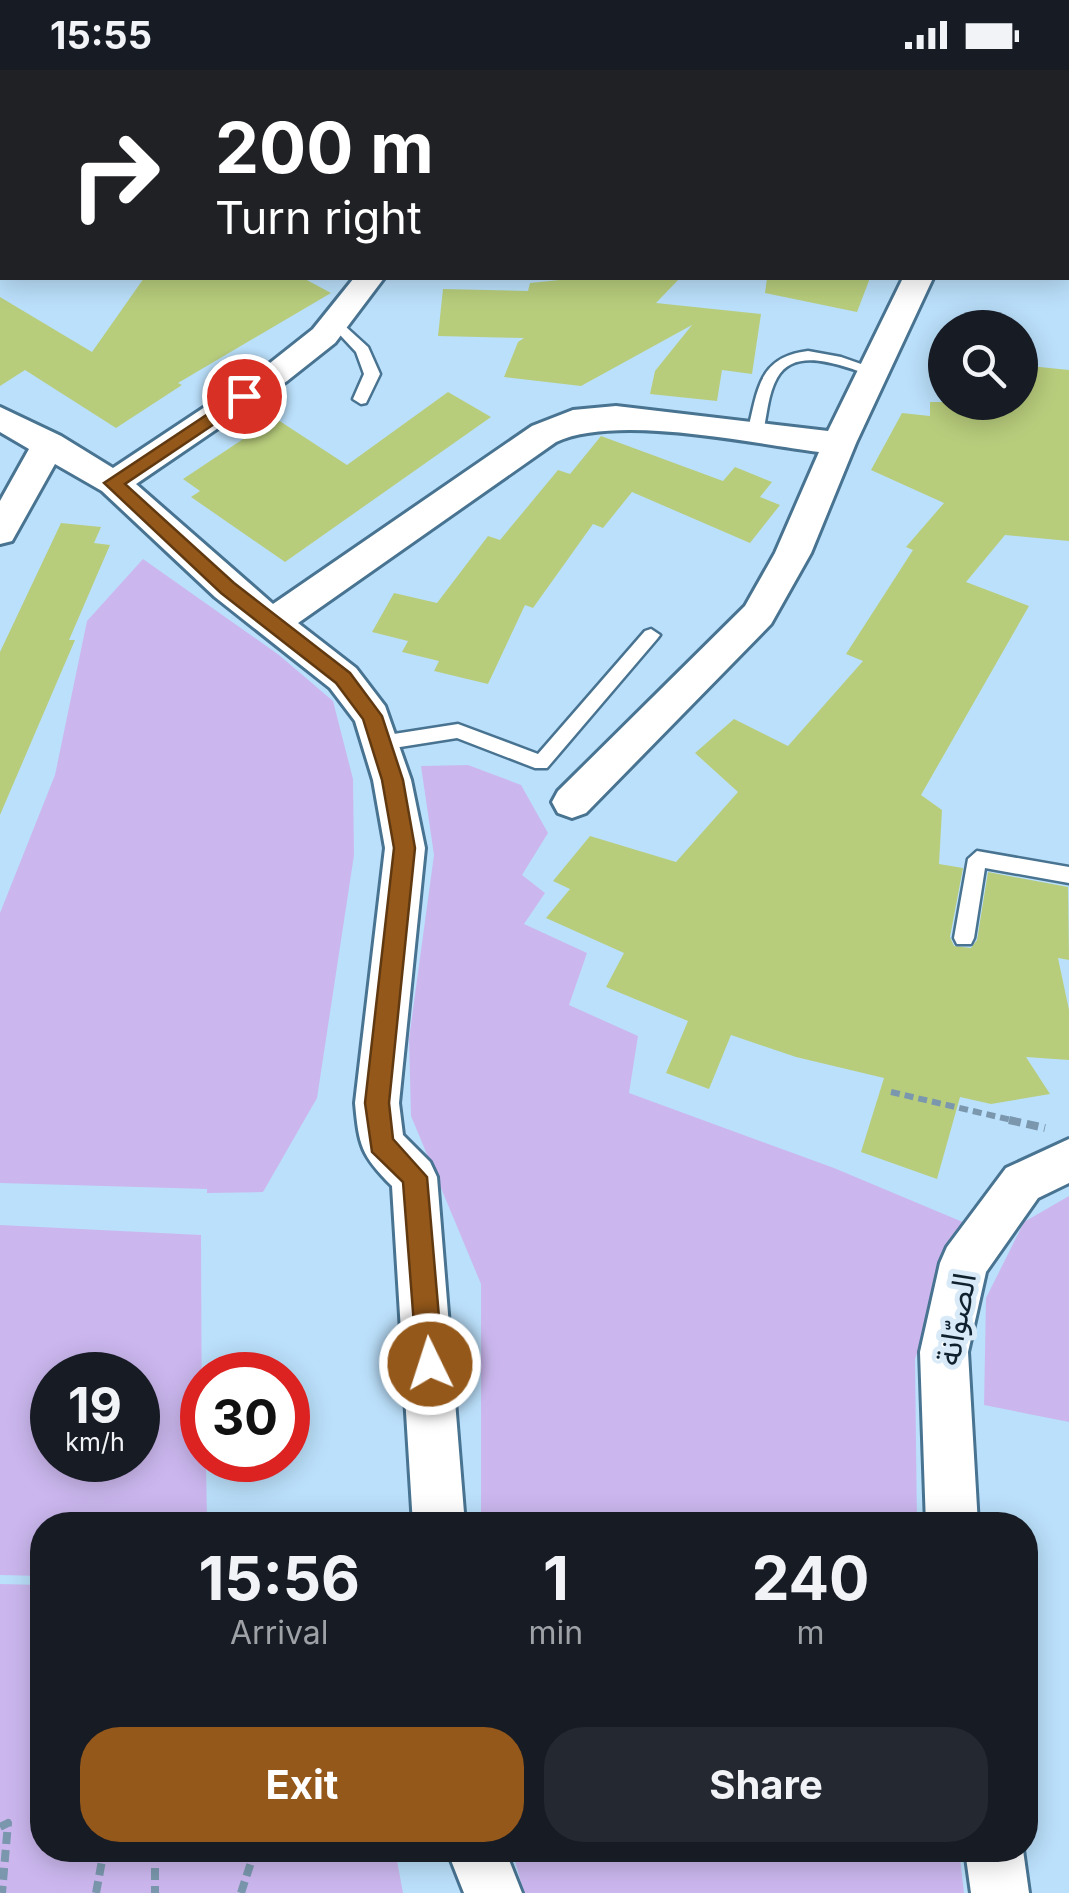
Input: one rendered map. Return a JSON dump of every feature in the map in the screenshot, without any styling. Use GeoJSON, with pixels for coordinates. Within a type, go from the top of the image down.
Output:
{"type":"FeatureCollection","features":[{"type":"Feature","properties":{"kind":"street"},"geometry":{"type":"LineString","coordinates":[[114,483],[276,374],[324,336],[368,280]]}},
{"type":"Feature","properties":{"kind":"street"},"geometry":{"type":"LineString","coordinates":[[572,802],[758,616],[793,553],[917,280]]}},
{"type":"Feature","properties":{"kind":"street"},"geometry":{"type":"LineString","coordinates":[[272,623],[544,434],[573,422],[616,417],[840,443]]}},
{"type":"Feature","properties":{"kind":"street"},"geometry":{"type":"LineString","coordinates":[[0,418],[114,483],[228,588],[343,678],[372,716],[392,780],[405,848],[377,1103],[381,1144],[414,1177],[437,1512]]}},
{"type":"Feature","properties":{"kind":"street"},"geometry":{"type":"LineString","coordinates":[[0,532],[49,444]]}},
{"type":"Feature","properties":{"kind":"street","name":"الصوّانة"},"geometry":{"type":"LineString","coordinates":[[951,1512],[944,1352],[964,1263],[1022,1183],[1064,1163]]}},
{"type":"Feature","properties":{"kind":"street"},"geometry":{"type":"LineString","coordinates":[[481,1862],[494,1893]]}},
{"type":"Feature","properties":{"kind":"street"},"geometry":{"type":"LineString","coordinates":[[996,1862],[1000,1893]]}},
{"type":"Feature","properties":{"kind":"lane"},"geometry":{"type":"LineString","coordinates":[[335,322],[364,350],[372,374],[362,400]]}},
{"type":"Feature","properties":{"kind":"lane"},"geometry":{"type":"LineString","coordinates":[[755,433],[773,372],[790,357],[813,356],[874,370]]}},
{"type":"Feature","properties":{"kind":"lane"},"geometry":{"type":"LineString","coordinates":[[381,743],[458,731],[541,763],[651,634]]}},
{"type":"Feature","properties":{"kind":"lane"},"geometry":{"type":"LineString","coordinates":[[964,938],[977,859],[1069,875]]}},
{"type":"Feature","properties":{"kind":"path"},"geometry":{"type":"LineString","coordinates":[[890,1092],[1048,1129],[1064,1163]]}},
{"type":"Feature","properties":{"kind":"path"},"geometry":{"type":"LineString","coordinates":[[0,1827],[8,1823],[2,1893]]}},
{"type":"Feature","properties":{"kind":"path"},"geometry":{"type":"LineString","coordinates":[[96,1893],[102,1862]]}},
{"type":"Feature","properties":{"kind":"path"},"geometry":{"type":"LineString","coordinates":[[155,1862],[155,1893]]}},
{"type":"Feature","properties":{"kind":"path"},"geometry":{"type":"LineString","coordinates":[[241,1893],[251,1862]]}},
{"type":"Feature","properties":{"kind":"shaded area"},"geometry":{"type":"Polygon","coordinates":[[[143,559],[279,655],[333,701],[353,779],[354,855],[317,1098],[263,1192],[0,1183],[0,913],[55,775],[87,621],[143,559]]]}},
{"type":"Feature","properties":{"kind":"shaded area"},"geometry":{"type":"Polygon","coordinates":[[[468,765],[521,785],[548,833],[522,875],[545,893],[524,924],[587,953],[569,1005],[638,1036],[629,1093],[834,1168],[965,1223],[915,1359],[917,1512],[481,1512],[481,1284],[411,1116],[409,1039],[434,855],[421,766],[468,765]]]}},
{"type":"Feature","properties":{"kind":"shaded area"},"geometry":{"type":"Polygon","coordinates":[[[1069,1196],[1069,1422],[984,1405],[986,1298],[1024,1222],[1069,1196]]]}},
{"type":"Feature","properties":{"kind":"shaded area"},"geometry":{"type":"Polygon","coordinates":[[[0,1225],[201,1235],[202,1352],[180,1352],[180,1482],[206,1482],[207,1512],[30,1512],[30,1576],[0,1575],[0,1225]]]}},
{"type":"Feature","properties":{"kind":"shaded area"},"geometry":{"type":"Polygon","coordinates":[[[0,1584],[30,1585],[30,1862],[397,1862],[403,1893],[0,1893],[0,1584]]]}},
{"type":"Feature","properties":{"kind":"shaded area"},"geometry":{"type":"Polygon","coordinates":[[[515,1862],[960,1862],[964,1893],[524,1893],[515,1862]]]}},
{"type":"Feature","properties":{"kind":"building"},"geometry":{"type":"Polygon","coordinates":[[[143,280],[307,280],[331,293],[178,383],[182,385],[116,428],[25,370],[0,386],[0,297],[92,352],[143,280]]]}},
{"type":"Feature","properties":{"kind":"building"},"geometry":{"type":"Polygon","coordinates":[[[678,280],[656,303],[761,314],[752,374],[722,370],[717,401],[650,394],[655,371],[692,325],[581,386],[504,377],[518,342],[524,338],[438,336],[443,289],[528,291],[530,283],[678,280]]]}},
{"type":"Feature","properties":{"kind":"building"},"geometry":{"type":"Polygon","coordinates":[[[767,280],[869,280],[857,312],[765,293],[767,280]]]}},
{"type":"Feature","properties":{"kind":"building"},"geometry":{"type":"Polygon","coordinates":[[[1038,367],[1069,370],[1069,541],[1005,535],[966,582],[1029,606],[921,795],[942,810],[939,864],[963,868],[950,937],[954,946],[971,948],[977,940],[988,872],[1068,887],[1069,960],[1058,958],[1069,1010],[1069,1060],[1026,1057],[1050,1094],[991,1104],[960,1097],[937,1179],[861,1152],[884,1078],[796,1057],[731,1035],[709,1089],[666,1073],[688,1021],[606,987],[624,953],[546,918],[570,889],[553,881],[590,836],[676,862],[738,792],[695,753],[734,719],[788,746],[863,661],[846,654],[913,550],[906,547],[944,503],[871,470],[902,413],[928,416],[928,420],[1038,420],[1038,367]]]}},
{"type":"Feature","properties":{"kind":"building"},"geometry":{"type":"Polygon","coordinates":[[[448,392],[491,417],[285,562],[191,497],[200,491],[183,479],[275,418],[347,465],[448,392]]]}},
{"type":"Feature","properties":{"kind":"building"},"geometry":{"type":"Polygon","coordinates":[[[601,436],[723,481],[735,467],[772,482],[760,497],[780,505],[750,543],[632,492],[603,528],[593,524],[533,608],[525,605],[488,684],[434,671],[439,661],[402,652],[408,641],[372,632],[394,593],[437,603],[488,536],[500,540],[558,470],[570,474],[601,436]]]}},
{"type":"Feature","properties":{"kind":"building"},"geometry":{"type":"Polygon","coordinates":[[[61,523],[101,527],[94,543],[110,545],[69,640],[75,640],[0,815],[0,652],[61,523]]]}},
{"type":"Feature","properties":{"kind":"route"},"geometry":{"type":"LineString","coordinates":[[244,396],[114,483],[228,588],[343,678],[372,716],[392,780],[405,848],[377,1103],[381,1144],[414,1177],[430,1364]]}}]}
